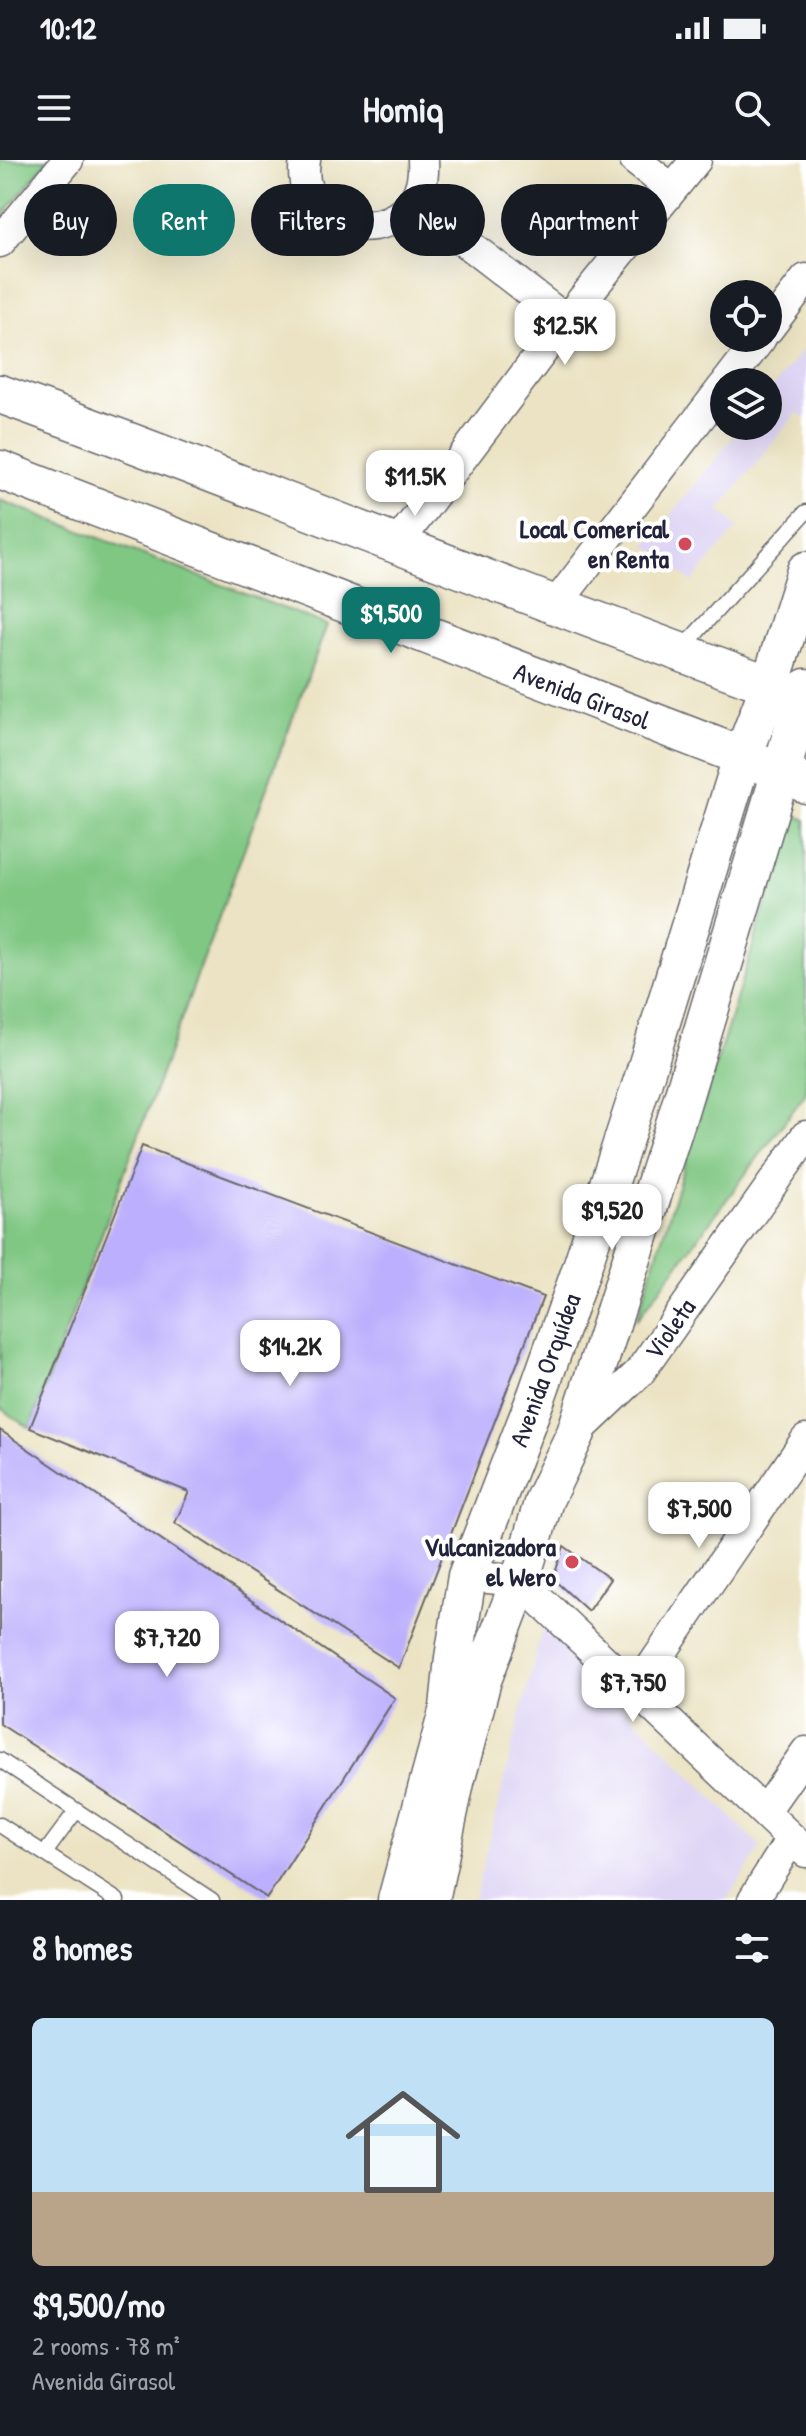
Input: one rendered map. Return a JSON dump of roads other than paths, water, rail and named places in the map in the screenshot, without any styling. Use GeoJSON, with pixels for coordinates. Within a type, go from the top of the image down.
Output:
{"type":"FeatureCollection","features":[{"type":"Feature","properties":{"kind":"street"},"geometry":{"type":"LineString","coordinates":[[0,242],[68,160]]}},
{"type":"Feature","properties":{"kind":"street"},"geometry":{"type":"LineString","coordinates":[[305,160],[308,190],[319,208],[336,221],[357,227],[378,226],[390,220]]}},
{"type":"Feature","properties":{"kind":"street"},"geometry":{"type":"LineString","coordinates":[[420,184],[423,160]]}},
{"type":"Feature","properties":{"kind":"street"},"geometry":{"type":"LineString","coordinates":[[635,160],[672,189]]}},
{"type":"Feature","properties":{"kind":"street"},"geometry":{"type":"LineString","coordinates":[[397,544],[566,320],[696,160]]}},
{"type":"Feature","properties":{"kind":"street"},"geometry":{"type":"LineString","coordinates":[[483,256],[566,320]]}},
{"type":"Feature","properties":{"kind":"street"},"geometry":{"type":"LineString","coordinates":[[782,311],[806,279]]}},
{"type":"Feature","properties":{"kind":"street"},"geometry":{"type":"LineString","coordinates":[[738,368],[750,352]]}},
{"type":"Feature","properties":{"kind":"street"},"geometry":{"type":"LineString","coordinates":[[0,394],[194,464],[554,607],[796,692]]}},
{"type":"Feature","properties":{"kind":"street"},"geometry":{"type":"LineString","coordinates":[[554,607],[710,405]]}},
{"type":"Feature","properties":{"kind":"street","name":"Avenida Girasol"},"geometry":{"type":"LineString","coordinates":[[0,470],[793,777]]}},
{"type":"Feature","properties":{"kind":"street","name":"Avenida Orquídea"},"geometry":{"type":"LineString","coordinates":[[430,1900],[455,1782],[482,1680],[520,1581],[544,1500],[576,1433],[676,1121],[793,777],[806,571]]}},
{"type":"Feature","properties":{"kind":"street","name":"Avenida Orquídea"},"geometry":{"type":"LineString","coordinates":[[397,1900],[449,1708],[467,1576],[580,1273],[742,758],[796,692]]}},
{"type":"Feature","properties":{"kind":"street","name":"Violeta"},"geometry":{"type":"LineString","coordinates":[[576,1433],[639,1373],[806,1136]]}},
{"type":"Feature","properties":{"kind":"street"},"geometry":{"type":"LineString","coordinates":[[580,1273],[622,1289]]}},
{"type":"Feature","properties":{"kind":"street"},"geometry":{"type":"LineString","coordinates":[[636,1690],[806,1440]]}},
{"type":"Feature","properties":{"kind":"street"},"geometry":{"type":"LineString","coordinates":[[490,1518],[520,1581],[798,1846],[753,1900]]}},
{"type":"Feature","properties":{"kind":"street"},"geometry":{"type":"LineString","coordinates":[[467,1576],[520,1581]]}},
{"type":"Feature","properties":{"kind":"street"},"geometry":{"type":"LineString","coordinates":[[764,1812],[806,1752]]}},
{"type":"Feature","properties":{"kind":"lane"},"geometry":{"type":"LineString","coordinates":[[679,653],[806,512]]}},
{"type":"Feature","properties":{"kind":"lane"},"geometry":{"type":"LineString","coordinates":[[0,1760],[212,1900]]}},
{"type":"Feature","properties":{"kind":"lane"},"geometry":{"type":"LineString","coordinates":[[45,1853],[76,1811]]}},
{"type":"Feature","properties":{"kind":"lane"},"geometry":{"type":"LineString","coordinates":[[0,1825],[117,1900]]}},
{"type":"Feature","properties":{"kind":"place","name":"Local Comerical en Renta"},"geometry":{"type":"Point","coordinates":[685,544]}},
{"type":"Feature","properties":{"kind":"place","name":"Vulcanizadora el Wero"},"geometry":{"type":"Point","coordinates":[572,1562]}}]}
